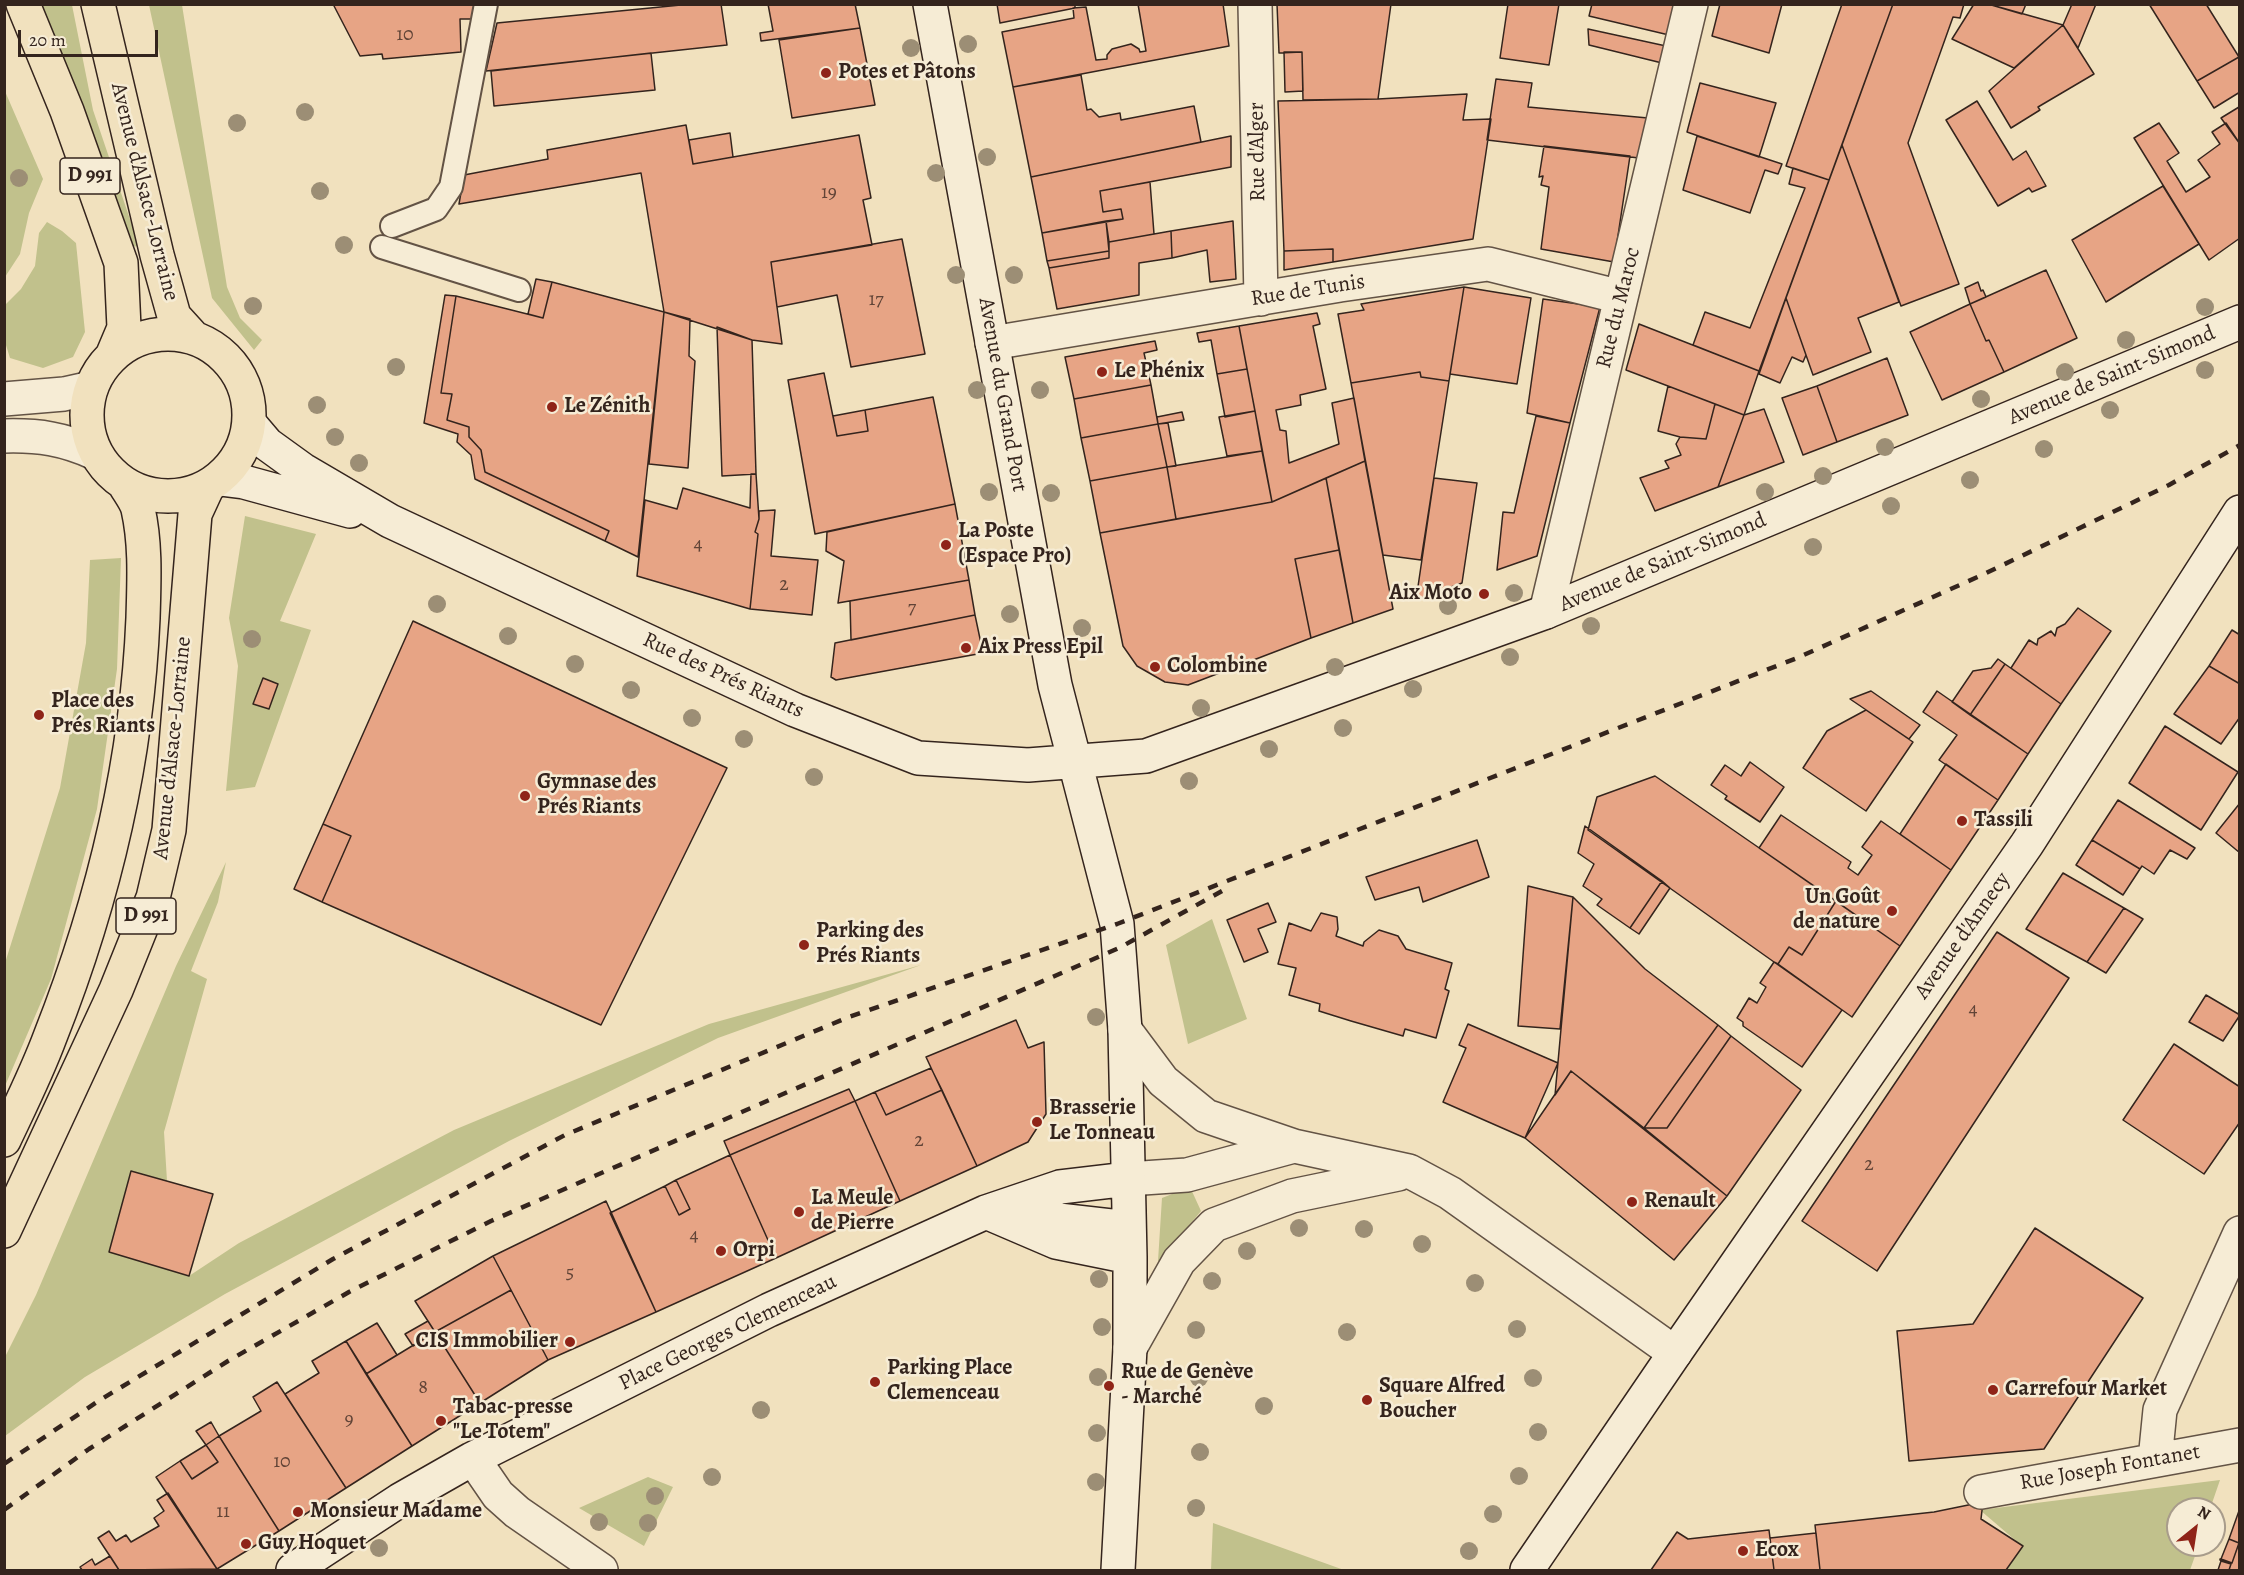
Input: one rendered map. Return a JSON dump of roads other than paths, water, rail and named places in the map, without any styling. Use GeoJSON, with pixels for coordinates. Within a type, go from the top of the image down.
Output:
{"type":"FeatureCollection","features":[{"type":"Feature","properties":{"kind":"main road","name":"Avenue d'Alsace-Lorraine"},"geometry":{"type":"LineString","coordinates":[[23,4],[67,111],[121,263],[124,328],[113,354]]}},
{"type":"Feature","properties":{"kind":"main road","name":"Avenue d'Alsace-Lorraine"},"geometry":{"type":"LineString","coordinates":[[98,4],[156,255],[174,316],[194,338]]}},
{"type":"Feature","properties":{"kind":"main road"},"geometry":{"type":"LineString","coordinates":[[166,333],[194,338],[218,351],[237,372],[248,397],[250,424],[245,444],[235,464],[214,483],[180,496],[152,496],[125,485],[108,472],[95,453],[88,432],[86,410],[91,388],[100,369],[113,354],[138,339],[166,333]]}},
{"type":"Feature","properties":{"kind":"main road","name":"Avenue d'Alsace-Lorraine"},"geometry":{"type":"LineString","coordinates":[[4,1231],[112,999],[138,940],[153,898],[169,830],[195,514],[214,483]]}},
{"type":"Feature","properties":{"kind":"main road","name":"Avenue d'Alsace-Lorraine"},"geometry":{"type":"LineString","coordinates":[[4,1140],[50,1038],[74,973],[103,881],[117,823],[134,715],[142,640],[144,572],[138,507],[125,485]]}},
{"type":"Feature","properties":{"kind":"street","name":"Avenue du Grand Port"},"geometry":{"type":"LineString","coordinates":[[930,4],[1055,685],[1117,924],[1125,1030]]}},
{"type":"Feature","properties":{"kind":"street","name":"Rue d'Alger"},"geometry":{"type":"LineString","coordinates":[[1255,4],[1261,299]]}},
{"type":"Feature","properties":{"kind":"street","name":"Rue du Maroc"},"geometry":{"type":"LineString","coordinates":[[1546,612],[1689,14]]}},
{"type":"Feature","properties":{"kind":"street","name":"Rue de Tunis"},"geometry":{"type":"LineString","coordinates":[[992,343],[1340,285],[1488,264],[1621,297]]}},
{"type":"Feature","properties":{"kind":"street","name":"Avenue de Saint-Simond"},"geometry":{"type":"LineString","coordinates":[[1074,762],[1146,756],[1546,612],[2240,322]]}},
{"type":"Feature","properties":{"kind":"street"},"geometry":{"type":"LineString","coordinates":[[4,399],[64,394],[91,388]]}},
{"type":"Feature","properties":{"kind":"street","name":"Rue des Prés Riants"},"geometry":{"type":"LineString","coordinates":[[250,424],[267,444],[303,471],[390,521],[795,710],[918,758],[1028,765],[1074,762]]}},
{"type":"Feature","properties":{"kind":"street"},"geometry":{"type":"LineString","coordinates":[[4,436],[31,435],[72,442],[95,453]]}},
{"type":"Feature","properties":{"kind":"street","name":"Rue des Prés Riants"},"geometry":{"type":"LineString","coordinates":[[214,483],[244,482],[390,521]]}},
{"type":"Feature","properties":{"kind":"street","name":"Avenue d'Annecy"},"geometry":{"type":"LineString","coordinates":[[1675,1353],[2027,844],[2240,512]]}},
{"type":"Feature","properties":{"kind":"street"},"geometry":{"type":"LineString","coordinates":[[1125,1030],[1163,1082],[1206,1116],[1294,1146],[1409,1172],[1450,1193],[1675,1353],[1527,1570]]}},
{"type":"Feature","properties":{"kind":"street"},"geometry":{"type":"LineString","coordinates":[[1118,1570],[1130,1347],[1125,1030]]}},
{"type":"Feature","properties":{"kind":"street"},"geometry":{"type":"LineString","coordinates":[[1128,1179],[1187,1175],[1294,1146]]}},
{"type":"Feature","properties":{"kind":"street"},"geometry":{"type":"LineString","coordinates":[[1130,1347],[1179,1261],[1214,1225],[1292,1196],[1409,1172]]}},
{"type":"Feature","properties":{"kind":"street","name":"Place Georges Clemenceau"},"geometry":{"type":"LineString","coordinates":[[293,1570],[400,1500],[770,1310],[986,1212],[1060,1187],[1128,1179]]}},
{"type":"Feature","properties":{"kind":"street"},"geometry":{"type":"LineString","coordinates":[[986,1212],[1130,1243]]}},
{"type":"Feature","properties":{"kind":"street"},"geometry":{"type":"LineString","coordinates":[[2155,1460],[2160,1410],[2240,1233]]}},
{"type":"Feature","properties":{"kind":"street","name":"Rue Joseph Fontanet"},"geometry":{"type":"LineString","coordinates":[[1981,1492],[2240,1445]]}},
{"type":"Feature","properties":{"kind":"street"},"geometry":{"type":"LineString","coordinates":[[474,1460],[498,1495],[517,1512],[601,1570]]}},
{"type":"Feature","properties":{"kind":"lane"},"geometry":{"type":"LineString","coordinates":[[392,226],[436,209],[451,187],[486,4]]}},
{"type":"Feature","properties":{"kind":"lane"},"geometry":{"type":"LineString","coordinates":[[381,247],[519,290]]}},
{"type":"Feature","properties":{"kind":"railway"},"geometry":{"type":"LineString","coordinates":[[4,1464],[100,1400],[333,1259],[565,1135],[849,1017],[1117,924],[1797,658],[1982,575],[2169,485],[2240,445]]}},
{"type":"Feature","properties":{"kind":"railway"},"geometry":{"type":"LineString","coordinates":[[4,1510],[89,1449],[228,1361],[349,1292],[491,1221],[1119,948],[1222,891]]}},
{"type":"Feature","properties":{"kind":"place","name":"Potes et Pâtons"},"geometry":{"type":"Point","coordinates":[826,73]}},
{"type":"Feature","properties":{"kind":"place","name":"Le Phénix"},"geometry":{"type":"Point","coordinates":[1102,372]}},
{"type":"Feature","properties":{"kind":"place","name":"Le Zénith"},"geometry":{"type":"Point","coordinates":[552,407]}},
{"type":"Feature","properties":{"kind":"place","name":"La Poste (Espace Pro)"},"geometry":{"type":"Point","coordinates":[946,545]}},
{"type":"Feature","properties":{"kind":"place","name":"Aix Moto"},"geometry":{"type":"Point","coordinates":[1484,594]}},
{"type":"Feature","properties":{"kind":"place","name":"Aix Press Epil"},"geometry":{"type":"Point","coordinates":[966,648]}},
{"type":"Feature","properties":{"kind":"place","name":"Colombine"},"geometry":{"type":"Point","coordinates":[1155,667]}},
{"type":"Feature","properties":{"kind":"place","name":"Place des Prés Riants"},"geometry":{"type":"Point","coordinates":[39,715]}},
{"type":"Feature","properties":{"kind":"place","name":"Gymnase des Prés Riants"},"geometry":{"type":"Point","coordinates":[525,796]}},
{"type":"Feature","properties":{"kind":"place","name":"Tassili"},"geometry":{"type":"Point","coordinates":[1962,821]}},
{"type":"Feature","properties":{"kind":"place","name":"Un Goût de nature"},"geometry":{"type":"Point","coordinates":[1892,911]}},
{"type":"Feature","properties":{"kind":"place","name":"Parking des Prés Riants"},"geometry":{"type":"Point","coordinates":[804,945]}},
{"type":"Feature","properties":{"kind":"place","name":"Brasserie Le Tonneau"},"geometry":{"type":"Point","coordinates":[1037,1122]}},
{"type":"Feature","properties":{"kind":"place","name":"Renault"},"geometry":{"type":"Point","coordinates":[1632,1202]}},
{"type":"Feature","properties":{"kind":"place","name":"La Meule de Pierre"},"geometry":{"type":"Point","coordinates":[799,1212]}},
{"type":"Feature","properties":{"kind":"place","name":"Orpi"},"geometry":{"type":"Point","coordinates":[721,1251]}},
{"type":"Feature","properties":{"kind":"place","name":"CIS Immobilier"},"geometry":{"type":"Point","coordinates":[570,1342]}},
{"type":"Feature","properties":{"kind":"place","name":"Parking Place Clemenceau"},"geometry":{"type":"Point","coordinates":[875,1382]}},
{"type":"Feature","properties":{"kind":"place","name":"Rue de Genève - Marché"},"geometry":{"type":"Point","coordinates":[1109,1386]}},
{"type":"Feature","properties":{"kind":"place","name":"Carrefour Market"},"geometry":{"type":"Point","coordinates":[1993,1390]}},
{"type":"Feature","properties":{"kind":"place","name":"Square Alfred Boucher"},"geometry":{"type":"Point","coordinates":[1367,1400]}},
{"type":"Feature","properties":{"kind":"place","name":"Tabac-presse \"Le Totem\""},"geometry":{"type":"Point","coordinates":[441,1421]}},
{"type":"Feature","properties":{"kind":"place","name":"Monsieur Madame"},"geometry":{"type":"Point","coordinates":[298,1512]}},
{"type":"Feature","properties":{"kind":"place","name":"Guy Hoquet"},"geometry":{"type":"Point","coordinates":[246,1544]}},
{"type":"Feature","properties":{"kind":"place","name":"Ecox"},"geometry":{"type":"Point","coordinates":[1743,1551]}}]}
